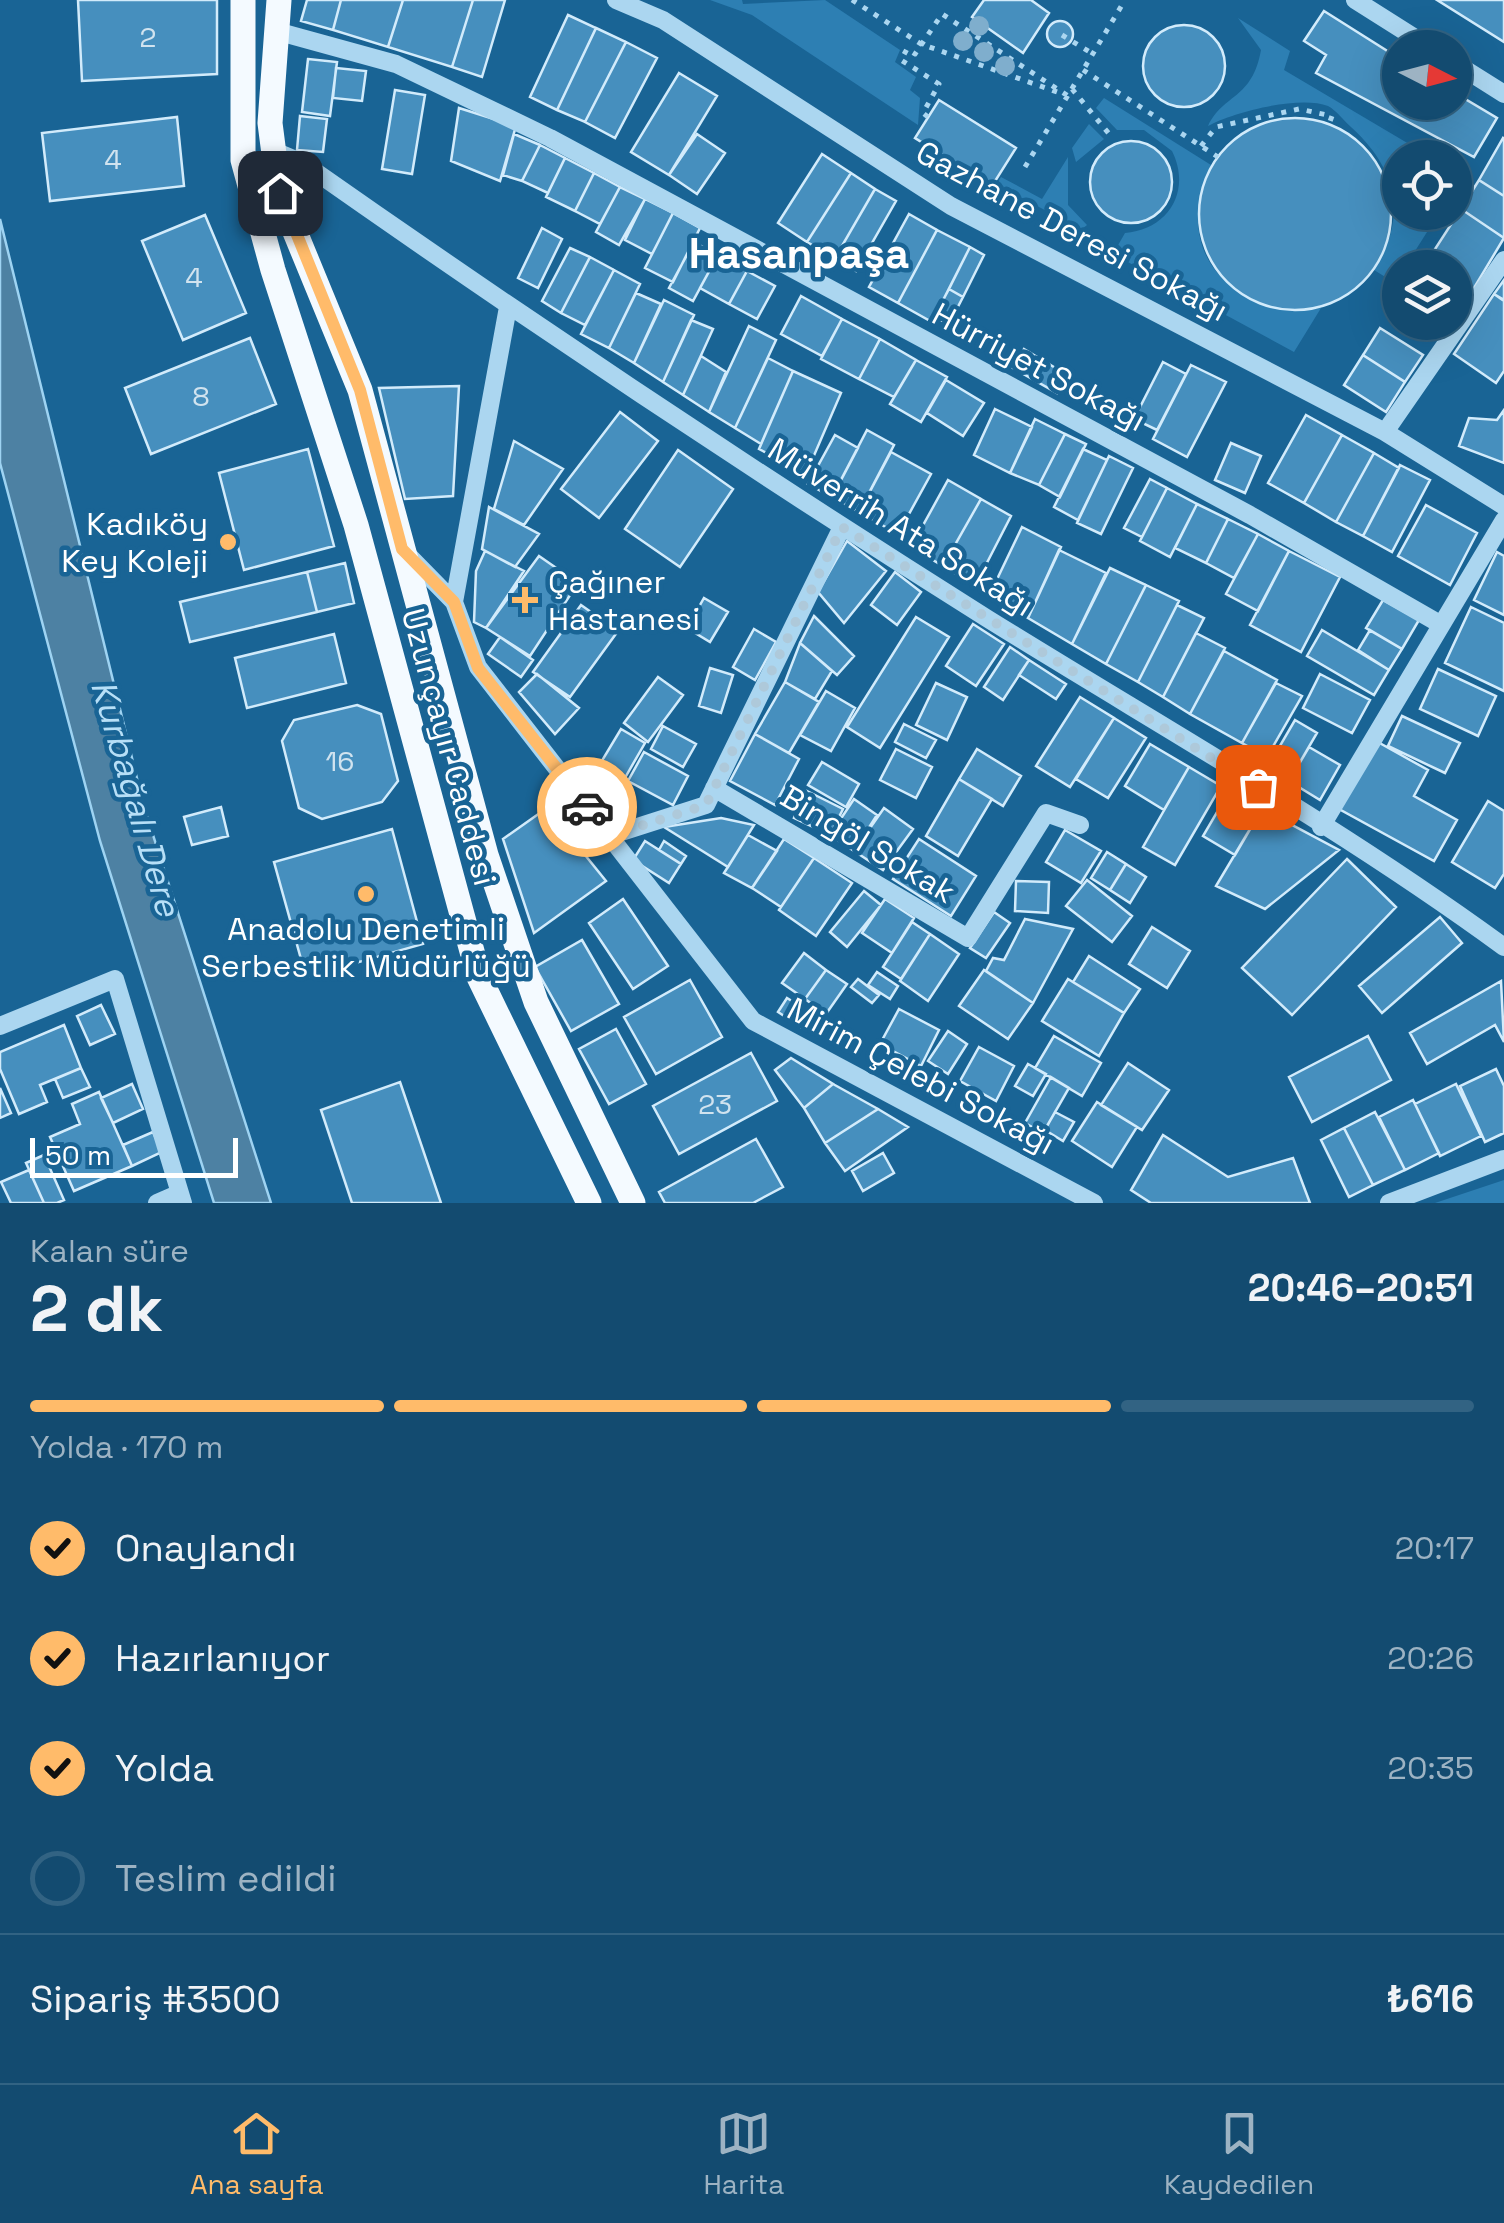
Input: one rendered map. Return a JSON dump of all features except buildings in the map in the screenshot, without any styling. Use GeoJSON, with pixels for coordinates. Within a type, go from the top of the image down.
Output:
{"type":"FeatureCollection","features":[{"type":"Feature","properties":{"kind":"main road","name":"Uzunçayır Caddesi"},"geometry":{"type":"LineString","coordinates":[[242,0],[243,160],[273,270],[356,525],[479,977],[589,1203]]}},
{"type":"Feature","properties":{"kind":"main road","name":"Uzunçayır Caddesi"},"geometry":{"type":"LineString","coordinates":[[279,0],[272,150],[280,193],[360,390],[486,855],[536,1002],[633,1203]]}},
{"type":"Feature","properties":{"kind":"street","name":"Gazhane Deresi Sokağı"},"geometry":{"type":"LineString","coordinates":[[616,0],[663,20],[951,206],[1384,432],[1504,506]]}},
{"type":"Feature","properties":{"kind":"street"},"geometry":{"type":"LineString","coordinates":[[1355,0],[1402,30]]}},
{"type":"Feature","properties":{"kind":"street","name":"Hürriyet Sokağı"},"geometry":{"type":"LineString","coordinates":[[276,32],[396,64],[550,138],[1250,515],[1440,624]]}},
{"type":"Feature","properties":{"kind":"street"},"geometry":{"type":"LineString","coordinates":[[1472,74],[1504,94]]}},
{"type":"Feature","properties":{"kind":"street","name":"Müverrih Ata Sokağı"},"geometry":{"type":"LineString","coordinates":[[272,150],[303,163],[508,307],[842,527],[1321,827],[1504,947]]}},
{"type":"Feature","properties":{"kind":"street"},"geometry":{"type":"LineString","coordinates":[[1384,432],[1504,260]]}},
{"type":"Feature","properties":{"kind":"street"},"geometry":{"type":"LineString","coordinates":[[454,602],[508,307]]}},
{"type":"Feature","properties":{"kind":"street"},"geometry":{"type":"LineString","coordinates":[[1321,827],[1504,520]]}},
{"type":"Feature","properties":{"kind":"street"},"geometry":{"type":"LineString","coordinates":[[609,836],[706,805],[842,527]]}},
{"type":"Feature","properties":{"kind":"street"},"geometry":{"type":"LineString","coordinates":[[402,549],[454,602]]}},
{"type":"Feature","properties":{"kind":"street","name":"Mirim Çelebi Sokağı"},"geometry":{"type":"LineString","coordinates":[[454,602],[478,668],[753,1021],[1094,1203]]}},
{"type":"Feature","properties":{"kind":"street","name":"Bingöl Sokak"},"geometry":{"type":"LineString","coordinates":[[714,788],[968,938],[1046,813],[1080,825]]}},
{"type":"Feature","properties":{"kind":"street"},"geometry":{"type":"LineString","coordinates":[[0,1026],[115,980],[182,1198],[156,1203]]}},
{"type":"Feature","properties":{"kind":"street"},"geometry":{"type":"LineString","coordinates":[[1390,1203],[1504,1159]]}},
{"type":"Feature","properties":{"kind":"path"},"geometry":{"type":"LineString","coordinates":[[852,0],[921,44],[1070,92]]}},
{"type":"Feature","properties":{"kind":"path"},"geometry":{"type":"LineString","coordinates":[[1026,167],[1124,0]]}},
{"type":"Feature","properties":{"kind":"path"},"geometry":{"type":"LineString","coordinates":[[928,117],[923,113],[939,84],[901,60],[908,49],[915,54],[942,14],[1070,92],[1110,135]]}},
{"type":"Feature","properties":{"kind":"path"},"geometry":{"type":"LineString","coordinates":[[1062,35],[1093,54]]}},
{"type":"Feature","properties":{"kind":"path"},"geometry":{"type":"LineString","coordinates":[[1083,70],[1218,158]]}},
{"type":"Feature","properties":{"kind":"path"},"geometry":{"type":"LineString","coordinates":[[1200,146],[1216,127],[1298,109],[1332,116],[1329,124]]}},
{"type":"Feature","properties":{"kind":"shaded area"},"geometry":{"type":"Polygon","coordinates":[[[710,0],[742,0],[743,4],[825,0],[900,50],[895,62],[916,77],[910,90],[920,98],[918,125],[752,15],[710,0]]]}},
{"type":"Feature","properties":{"kind":"shaded area"},"geometry":{"type":"Polygon","coordinates":[[[1238,18],[1290,51],[1284,70],[1402,140],[1382,140],[1382,165],[1367,143],[1334,110],[1316,103],[1250,111],[1208,126],[1251,78],[1261,50],[1238,18]]]}},
{"type":"Feature","properties":{"kind":"shaded area"},"geometry":{"type":"Polygon","coordinates":[[[1104,98],[1211,165],[1199,203],[1199,230],[1216,271],[1232,286],[1273,305],[1321,308],[1294,352],[1113,254],[1125,233],[1153,225],[1164,216],[1177,194],[1179,180],[1172,151],[1144,130],[1117,130],[1096,108],[1104,98]]]}},
{"type":"Feature","properties":{"kind":"shaded area"},"geometry":{"type":"Polygon","coordinates":[[[1089,124],[1104,139],[1076,162],[1072,148],[1089,124]]]}},
{"type":"Feature","properties":{"kind":"shaded area"},"geometry":{"type":"Polygon","coordinates":[[[1068,157],[1068,205],[1087,225],[1082,229],[996,185],[1001,177],[1042,199],[1068,157]]]}},
{"type":"Feature","properties":{"kind":"shaded area"},"geometry":{"type":"Polygon","coordinates":[[[1428,230],[1416,250],[1385,250],[1391,231],[1428,230]]]}},
{"type":"Feature","properties":{"kind":"shaded area"},"geometry":{"type":"Polygon","coordinates":[[[1382,255],[1382,275],[1374,270],[1382,255]]]}},
{"type":"Feature","properties":{"kind":"shaded area"},"geometry":{"type":"Polygon","coordinates":[[[1504,1180],[1504,1203],[1435,1203],[1504,1180]]]}},
{"type":"Feature","properties":{"kind":"water","name":"Kurbağalı Dere"},"geometry":{"type":"Polygon","coordinates":[[[0,219],[144,807],[271,1203],[214,1203],[100,841],[0,463],[0,219]]]}},
{"type":"Feature","properties":{"kind":"way so far"},"geometry":{"type":"LineString","coordinates":[[587,807],[609,836],[706,805],[842,527],[1258,787]]}},
{"type":"Feature","properties":{"kind":"place","name":"Kadıköy Key Koleji"},"geometry":{"type":"Point","coordinates":[228,542]}},
{"type":"Feature","properties":{"kind":"place","name":"Çağıner Hastanesi"},"geometry":{"type":"Point","coordinates":[525,600]}},
{"type":"Feature","properties":{"kind":"place","name":"Anadolu Denetimli Serbestlik Müdürlüğü"},"geometry":{"type":"Point","coordinates":[366,894]}},
{"type":"Feature","properties":{"kind":"district","name":"Hasanpaşa"},"geometry":{"type":"Point","coordinates":[799,253]}},
{"type":"Feature","properties":{"kind":"route"},"geometry":{"type":"LineString","coordinates":[[280,193],[360,390],[402,549],[454,602],[478,668],[587,807]]}}]}
